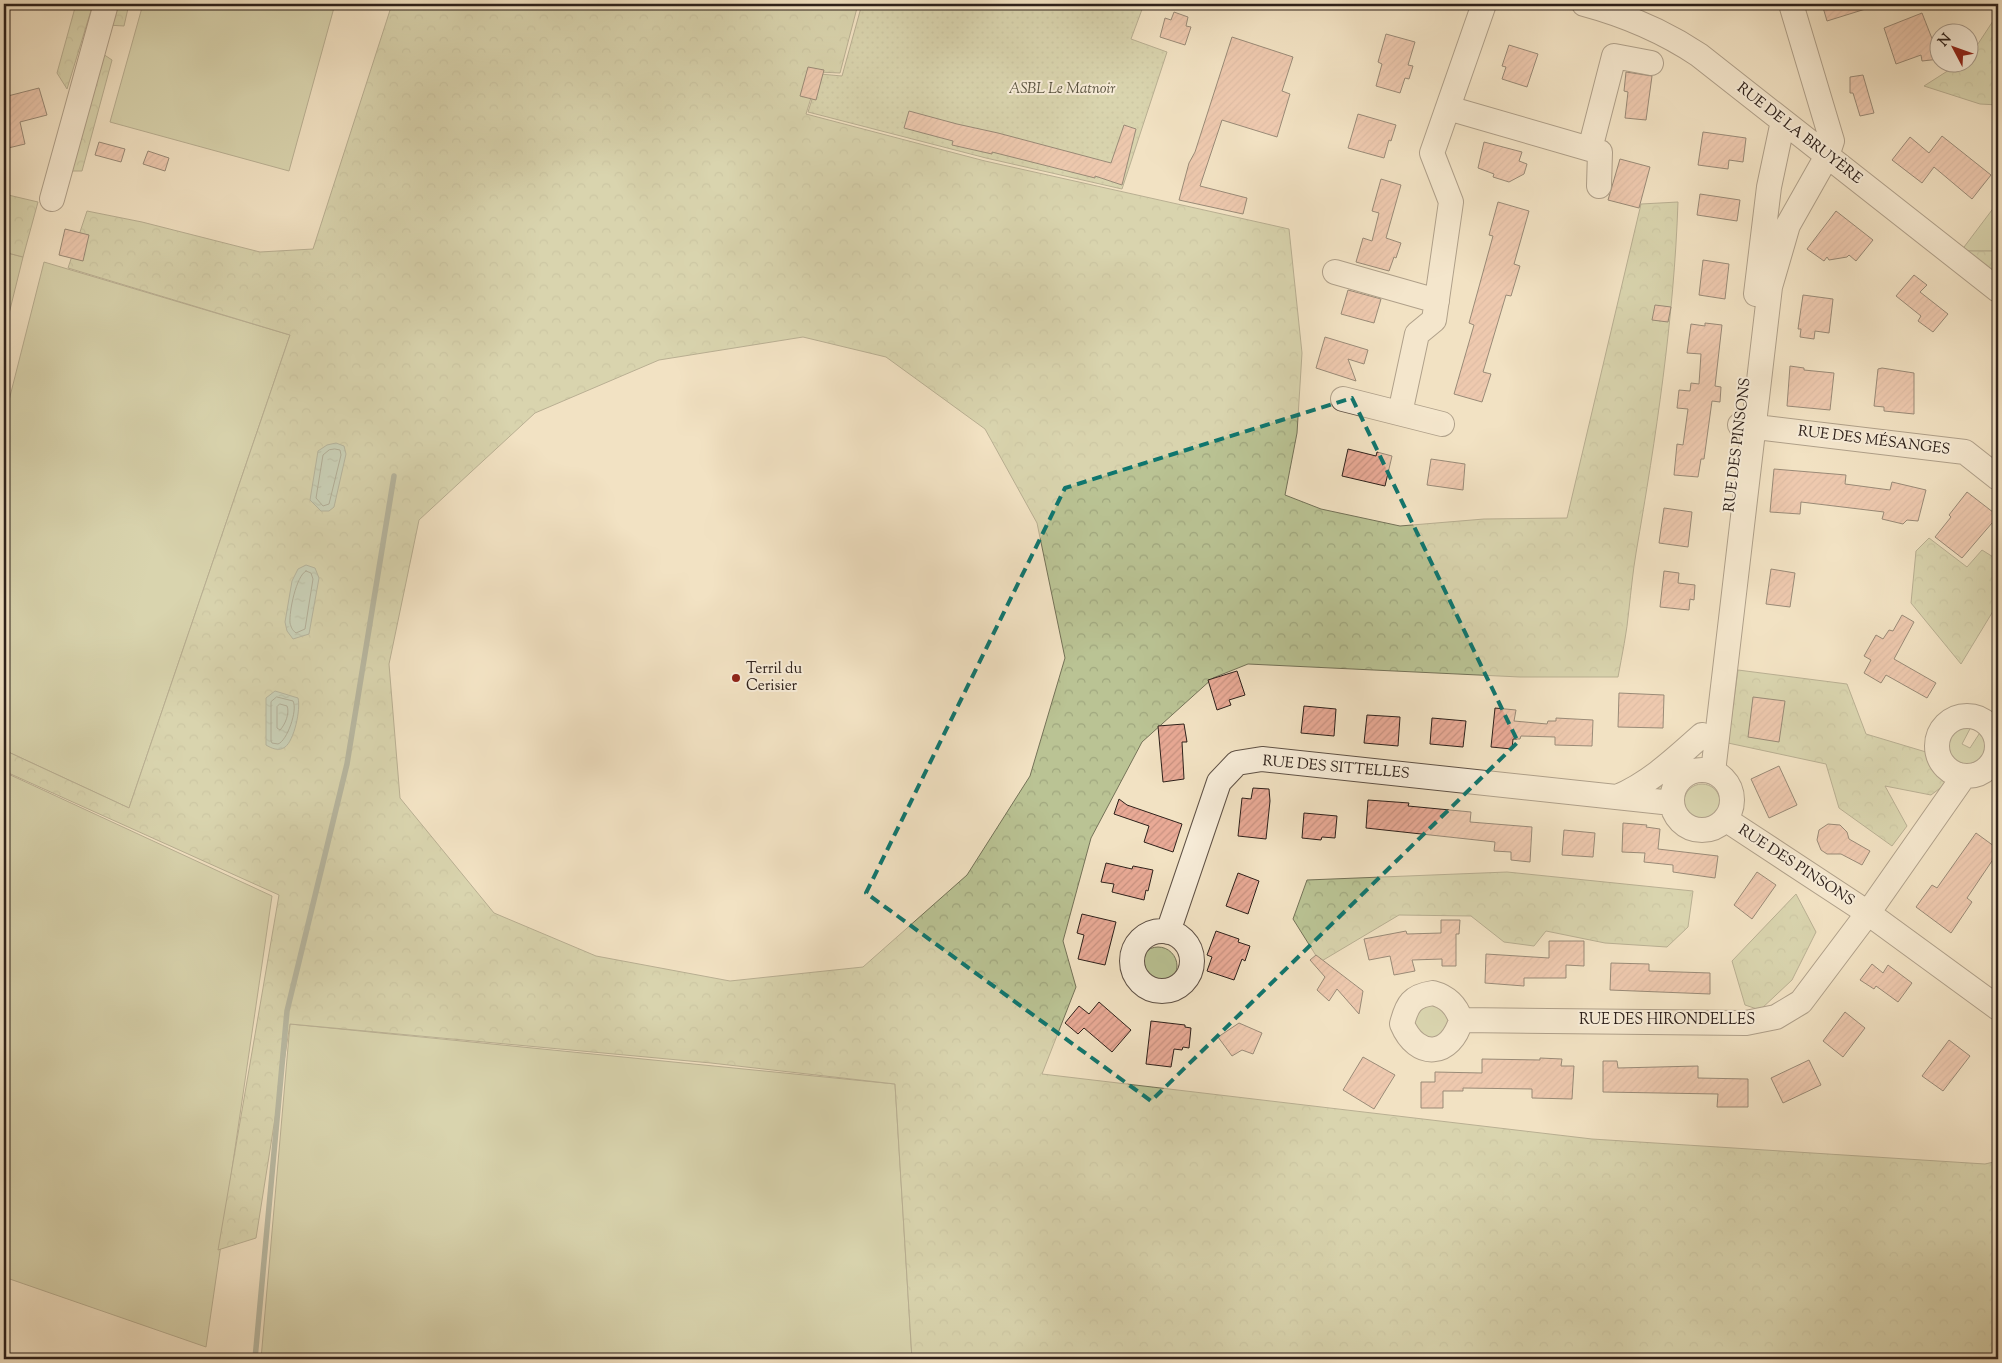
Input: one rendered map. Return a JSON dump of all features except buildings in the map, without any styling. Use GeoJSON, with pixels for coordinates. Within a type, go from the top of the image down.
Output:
{"type":"FeatureCollection","features":[{"type":"Feature","properties":{"kind":"street"},"geometry":{"type":"LineString","coordinates":[[52,199],[106,4]]}},
{"type":"Feature","properties":{"kind":"street"},"geometry":{"type":"LineString","coordinates":[[1400,413],[1417,334],[1434,320],[1451,202],[1432,153],[1484,4]]}},
{"type":"Feature","properties":{"kind":"street","name":"RUE DE LA BRUYÈRE"},"geometry":{"type":"LineString","coordinates":[[1584,4],[1642,23],[1676,39],[1699,55],[1998,290]]}},
{"type":"Feature","properties":{"kind":"street"},"geometry":{"type":"LineString","coordinates":[[1791,4],[1832,141],[1827,156]]}},
{"type":"Feature","properties":{"kind":"street"},"geometry":{"type":"LineString","coordinates":[[1590,149],[1614,56],[1651,63]]}},
{"type":"Feature","properties":{"kind":"street"},"geometry":{"type":"LineString","coordinates":[[1448,108],[1600,152],[1599,186]]}},
{"type":"Feature","properties":{"kind":"street","name":"RUE DES PINSONS"},"geometry":{"type":"LineString","coordinates":[[1706,771],[1747,426],[1769,187],[1783,121]]}},
{"type":"Feature","properties":{"kind":"street","name":"RUE DES PINSONS"},"geometry":{"type":"LineString","coordinates":[[1706,771],[1702,735],[1747,426],[1770,287],[1788,225],[1827,156]]}},
{"type":"Feature","properties":{"kind":"street"},"geometry":{"type":"LineString","coordinates":[[1335,272],[1437,301]]}},
{"type":"Feature","properties":{"kind":"street"},"geometry":{"type":"LineString","coordinates":[[1343,399],[1442,424]]}},
{"type":"Feature","properties":{"kind":"street","name":"RUE DES MÉSANGES"},"geometry":{"type":"LineString","coordinates":[[1747,426],[1965,452],[1998,478]]}},
{"type":"Feature","properties":{"kind":"street"},"geometry":{"type":"LineString","coordinates":[[1618,797],[1637,789],[1659,773],[1702,735]]}},
{"type":"Feature","properties":{"kind":"street","name":"RUE DES SITTELLES"},"geometry":{"type":"LineString","coordinates":[[1168,932],[1220,782],[1237,763],[1262,759],[1672,803]]}},
{"type":"Feature","properties":{"kind":"street"},"geometry":{"type":"LineString","coordinates":[[1706,771],[1723,778],[1731,792],[1730,810],[1725,819],[1714,827],[1696,829],[1683,823],[1676,815],[1672,803],[1675,785],[1688,773],[1706,771]]}},
{"type":"Feature","properties":{"kind":"street","name":"RUE DES HIRONDELLES"},"geometry":{"type":"LineString","coordinates":[[1460,1020],[1746,1023],[1776,1017],[1801,1002],[1868,913],[1964,776]]}},
{"type":"Feature","properties":{"kind":"street","name":"RUE DES PINSONS"},"geometry":{"type":"LineString","coordinates":[[1725,819],[1868,913],[1998,1008]]}},
{"type":"Feature","properties":{"kind":"highlighted area"},"geometry":{"type":"Polygon","coordinates":[[[1352,398],[1518,742],[1151,1101],[866,893],[1065,488],[1352,398]]]}},
{"type":"Feature","properties":{"kind":"green space"},"geometry":{"type":"Polygon","coordinates":[[[76,4],[93,4],[67,89],[57,73],[76,4]]]}},
{"type":"Feature","properties":{"kind":"green space"},"geometry":{"type":"Polygon","coordinates":[[[112,4],[129,4],[124,26],[107,25],[112,4]]]}},
{"type":"Feature","properties":{"kind":"green space"},"geometry":{"type":"Polygon","coordinates":[[[143,4],[335,4],[289,171],[110,122],[143,4]]]}},
{"type":"Feature","properties":{"kind":"green space"},"geometry":{"type":"Polygon","coordinates":[[[392,4],[858,4],[840,73],[819,72],[806,114],[985,161],[1289,229],[1302,353],[1297,433],[1285,495],[1321,509],[1400,526],[1484,519],[1567,518],[1641,204],[1678,202],[1673,290],[1663,378],[1618,677],[1520,677],[1248,664],[1213,678],[1142,742],[1091,838],[1063,941],[1076,987],[1042,1074],[1592,1139],[1985,1164],[1998,1161],[1998,1359],[912,1359],[895,1084],[711,1063],[290,1024],[256,1238],[218,1250],[279,895],[4,771],[4,750],[129,808],[290,335],[68,268],[87,211],[142,222],[260,252],[313,249],[392,4]],[[803,337],[659,360],[535,413],[419,520],[389,664],[400,798],[494,913],[596,956],[730,981],[863,967],[967,875],[1030,776],[1065,658],[1037,523],[985,429],[886,357],[803,337]]]}},
{"type":"Feature","properties":{"kind":"green space","name":"ASBL Le Matnoir"},"geometry":{"type":"Polygon","coordinates":[[[862,4],[1144,4],[1131,39],[1167,52],[1122,189],[986,158],[808,112],[820,74],[842,76],[862,4]]]}},
{"type":"Feature","properties":{"kind":"green space"},"geometry":{"type":"Polygon","coordinates":[[[1998,4],[1998,105],[1980,104],[1924,86],[1946,72],[1980,72],[1980,41],[1995,18],[1998,4]]]}},
{"type":"Feature","properties":{"kind":"green space"},"geometry":{"type":"Polygon","coordinates":[[[100,52],[112,60],[82,171],[68,171],[100,52]]]}},
{"type":"Feature","properties":{"kind":"green space"},"geometry":{"type":"Polygon","coordinates":[[[4,194],[38,202],[23,257],[4,252],[4,194]]]}},
{"type":"Feature","properties":{"kind":"green space"},"geometry":{"type":"Polygon","coordinates":[[[1998,202],[1998,251],[1961,251],[1998,202]]]}},
{"type":"Feature","properties":{"kind":"green space"},"geometry":{"type":"Polygon","coordinates":[[[1961,251],[1998,251],[1998,278],[1961,251]]]}},
{"type":"Feature","properties":{"kind":"green space"},"geometry":{"type":"Polygon","coordinates":[[[4,252],[23,257],[4,334],[4,252]]]}},
{"type":"Feature","properties":{"kind":"green space"},"geometry":{"type":"Polygon","coordinates":[[[44,262],[290,335],[129,808],[4,750],[4,420],[44,262]]]}},
{"type":"Feature","properties":{"kind":"green space"},"geometry":{"type":"Polygon","coordinates":[[[1929,538],[1967,567],[1982,550],[1998,560],[1998,603],[1961,664],[1911,603],[1916,551],[1929,538]]]}},
{"type":"Feature","properties":{"kind":"green space"},"geometry":{"type":"Polygon","coordinates":[[[1738,670],[1847,684],[1866,734],[1926,752],[1947,783],[1931,795],[1885,786],[1907,826],[1892,846],[1839,808],[1826,764],[1728,743],[1738,670]]]}},
{"type":"Feature","properties":{"kind":"green space"},"geometry":{"type":"Polygon","coordinates":[[[1959,725],[1972,725],[1962,744],[1970,748],[1981,731],[1986,735],[1989,753],[1983,765],[1978,769],[1971,771],[1956,769],[1950,764],[1944,752],[1945,740],[1948,734],[1959,725]]]}},
{"type":"Feature","properties":{"kind":"green space"},"geometry":{"type":"Polygon","coordinates":[[[1693,758],[1694,762],[1672,783],[1668,791],[1642,792],[1693,758]]]}},
{"type":"Feature","properties":{"kind":"green space"},"geometry":{"type":"Polygon","coordinates":[[[4,772],[272,896],[206,1347],[4,1277],[4,772]]]}},
{"type":"Feature","properties":{"kind":"green space"},"geometry":{"type":"Polygon","coordinates":[[[1702,784],[1709,785],[1715,789],[1719,795],[1719,809],[1715,815],[1709,819],[1702,820],[1695,819],[1689,815],[1685,809],[1684,802],[1685,795],[1689,789],[1695,785],[1702,784]]]}},
{"type":"Feature","properties":{"kind":"green space"},"geometry":{"type":"Polygon","coordinates":[[[1507,872],[1693,891],[1688,927],[1667,947],[1605,943],[1546,931],[1534,946],[1504,942],[1471,916],[1399,915],[1320,962],[1293,919],[1307,880],[1507,872]]]}},
{"type":"Feature","properties":{"kind":"green space"},"geometry":{"type":"Polygon","coordinates":[[[1796,894],[1816,932],[1792,980],[1760,1010],[1745,1005],[1732,961],[1796,894]]]}},
{"type":"Feature","properties":{"kind":"green space"},"geometry":{"type":"Polygon","coordinates":[[[1158,947],[1171,953],[1177,966],[1171,979],[1158,985],[1145,979],[1139,966],[1145,953],[1158,947]]]}},
{"type":"Feature","properties":{"kind":"green space"},"geometry":{"type":"Polygon","coordinates":[[[1431,1002],[1449,1016],[1448,1028],[1433,1040],[1418,1035],[1413,1019],[1414,1013],[1431,1002]]]}},
{"type":"Feature","properties":{"kind":"green space"},"geometry":{"type":"Polygon","coordinates":[[[290,1024],[895,1084],[912,1359],[261,1359],[290,1024]]]}},
{"type":"Feature","properties":{"kind":"water"},"geometry":{"type":"Polygon","coordinates":[[[336,443],[344,446],[346,454],[334,507],[329,511],[321,511],[310,500],[318,451],[327,445],[336,443]]]}},
{"type":"Feature","properties":{"kind":"water"},"geometry":{"type":"Polygon","coordinates":[[[306,565],[315,568],[319,578],[309,634],[293,639],[287,631],[285,622],[292,581],[298,569],[306,565]]]}},
{"type":"Feature","properties":{"kind":"water"},"geometry":{"type":"Polygon","coordinates":[[[275,691],[298,698],[299,703],[296,724],[291,738],[285,747],[280,749],[266,745],[266,698],[275,691]]]}},
{"type":"Feature","properties":{"kind":"waterway"},"geometry":{"type":"LineString","coordinates":[[255,1359],[287,1011],[347,764],[394,476]]}},
{"type":"Feature","properties":{"kind":"place","name":"Terril du Cerisier"},"geometry":{"type":"Point","coordinates":[736,678]}}]}
